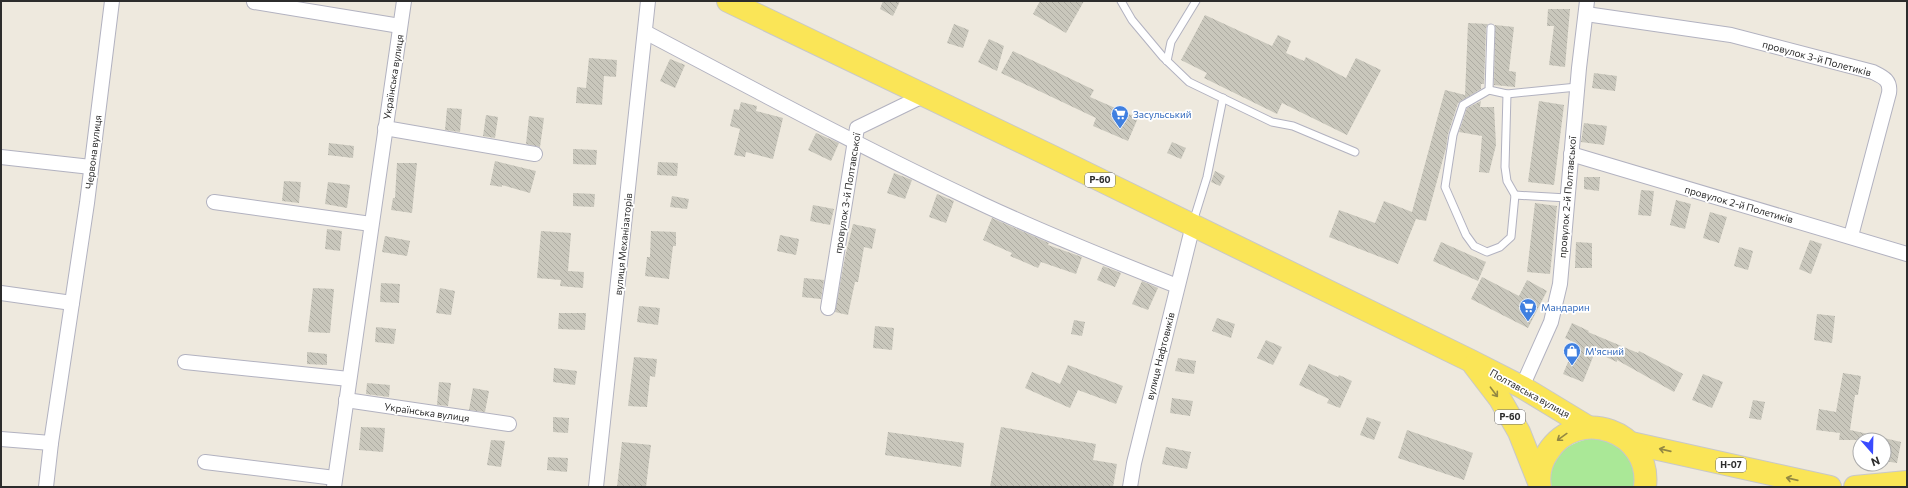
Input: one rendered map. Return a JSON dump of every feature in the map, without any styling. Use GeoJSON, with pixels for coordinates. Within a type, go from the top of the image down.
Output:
{"type":"FeatureCollection","features":[{"type":"Feature","properties":{"kind":"main road","name":"Р-60"},"geometry":{"type":"LineString","coordinates":[[728,1],[925,95],[1471,361],[1500,399],[1519,432],[1539,483]]}},
{"type":"Feature","properties":{"kind":"main road","name":"Полтавська вулиця"},"geometry":{"type":"LineString","coordinates":[[1471,361],[1522,387],[1588,427]]}},
{"type":"Feature","properties":{"kind":"main road","name":"Н-07"},"geometry":{"type":"LineString","coordinates":[[1539,483],[1542,460],[1553,444],[1569,432],[1588,427],[1611,430],[1631,443],[1830,487]]}},
{"type":"Feature","properties":{"kind":"main road","name":"Н-07"},"geometry":{"type":"LineString","coordinates":[[1631,443],[1642,459],[1646,477],[1645,487]]}},
{"type":"Feature","properties":{"kind":"main road"},"geometry":{"type":"LineString","coordinates":[[1856,487],[1907,482]]}},
{"type":"Feature","properties":{"kind":"street","name":"Червона вулиця"},"geometry":{"type":"LineString","coordinates":[[46,487],[51,443],[92,167],[112,1]]}},
{"type":"Feature","properties":{"kind":"street","name":"Українська вулиця"},"geometry":{"type":"LineString","coordinates":[[206,462],[334,482],[404,1]]}},
{"type":"Feature","properties":{"kind":"street","name":"вулиця Механізаторів"},"geometry":{"type":"LineString","coordinates":[[596,487],[648,1]]}},
{"type":"Feature","properties":{"kind":"street","name":"Українська вулиця"},"geometry":{"type":"LineString","coordinates":[[254,2],[400,26]]}},
{"type":"Feature","properties":{"kind":"street","name":"провулок 2-й Полтавської"},"geometry":{"type":"LineString","coordinates":[[1522,387],[1551,322],[1560,284],[1577,88],[1586,7]]}},
{"type":"Feature","properties":{"kind":"street","name":"провулок 3-й Полетиків"},"geometry":{"type":"LineString","coordinates":[[1586,7],[1731,35],[1874,72],[1885,78],[1890,85],[1889,92],[1851,236]]}},
{"type":"Feature","properties":{"kind":"street"},"geometry":{"type":"LineString","coordinates":[[645,32],[855,142],[982,205],[1107,259],[1177,286]]}},
{"type":"Feature","properties":{"kind":"street","name":"провулок 3-й Полтавської"},"geometry":{"type":"LineString","coordinates":[[828,308],[857,128],[925,95]]}},
{"type":"Feature","properties":{"kind":"street","name":"Українська вулиця"},"geometry":{"type":"LineString","coordinates":[[385,128],[535,154]]}},
{"type":"Feature","properties":{"kind":"street","name":"провулок 2-й Полетиків"},"geometry":{"type":"LineString","coordinates":[[1571,154],[1851,236],[1907,254]]}},
{"type":"Feature","properties":{"kind":"street"},"geometry":{"type":"LineString","coordinates":[[1,157],[92,167]]}},
{"type":"Feature","properties":{"kind":"street"},"geometry":{"type":"LineString","coordinates":[[214,202],[371,224]]}},
{"type":"Feature","properties":{"kind":"street","name":"вулиця Нафтовиків"},"geometry":{"type":"LineString","coordinates":[[1130,487],[1136,455],[1193,225]]}},
{"type":"Feature","properties":{"kind":"street"},"geometry":{"type":"LineString","coordinates":[[1,294],[72,304]]}},
{"type":"Feature","properties":{"kind":"street"},"geometry":{"type":"LineString","coordinates":[[185,362],[349,379]]}},
{"type":"Feature","properties":{"kind":"street","name":"Українська вулиця"},"geometry":{"type":"LineString","coordinates":[[346,400],[509,424]]}},
{"type":"Feature","properties":{"kind":"street"},"geometry":{"type":"LineString","coordinates":[[1,439],[51,443]]}},
{"type":"Feature","properties":{"kind":"lane"},"geometry":{"type":"LineString","coordinates":[[1121,1],[1132,20],[1167,61],[1188,82],[1272,122],[1293,126],[1355,152]]}},
{"type":"Feature","properties":{"kind":"lane"},"geometry":{"type":"LineString","coordinates":[[1167,61],[1171,42],[1196,1]]}},
{"type":"Feature","properties":{"kind":"lane"},"geometry":{"type":"LineString","coordinates":[[1489,90],[1492,28]]}},
{"type":"Feature","properties":{"kind":"lane"},"geometry":{"type":"LineString","coordinates":[[1507,94],[1505,167],[1508,181],[1515,195],[1511,238],[1500,247],[1487,252],[1474,246],[1466,235],[1445,187],[1453,135],[1463,105],[1489,90],[1507,94],[1577,88]]}},
{"type":"Feature","properties":{"kind":"lane"},"geometry":{"type":"LineString","coordinates":[[1193,225],[1207,177],[1223,98]]}},
{"type":"Feature","properties":{"kind":"lane"},"geometry":{"type":"LineString","coordinates":[[1515,195],[1568,198]]}},
{"type":"Feature","properties":{"kind":"green space"},"geometry":{"type":"Polygon","coordinates":[[[1593,438],[1610,442],[1625,451],[1633,464],[1636,487],[1551,487],[1552,467],[1561,453],[1567,448],[1583,440],[1593,438]]]}},
{"type":"Feature","properties":{"kind":"building"},"geometry":{"type":"Polygon","coordinates":[[[883,1],[900,1],[893,16],[880,9],[883,1]]]}},
{"type":"Feature","properties":{"kind":"building"},"geometry":{"type":"Polygon","coordinates":[[[1040,1],[1084,1],[1066,33],[1033,14],[1040,1]]]}},
{"type":"Feature","properties":{"kind":"building"},"geometry":{"type":"Polygon","coordinates":[[[1548,9],[1570,9],[1565,67],[1549,65],[1554,26],[1547,26],[1548,9]]]}},
{"type":"Feature","properties":{"kind":"building"},"geometry":{"type":"Polygon","coordinates":[[[1205,15],[1272,46],[1278,35],[1291,41],[1286,53],[1304,61],[1306,57],[1346,78],[1356,58],[1381,70],[1347,135],[1282,103],[1277,114],[1204,78],[1207,73],[1181,60],[1205,15]]]}},
{"type":"Feature","properties":{"kind":"building"},"geometry":{"type":"Polygon","coordinates":[[[1468,23],[1488,24],[1486,28],[1484,84],[1481,84],[1481,89],[1458,103],[1448,134],[1446,148],[1426,221],[1416,219],[1398,264],[1329,237],[1339,210],[1375,223],[1384,201],[1412,212],[1445,90],[1465,95],[1468,23]]]}},
{"type":"Feature","properties":{"kind":"building"},"geometry":{"type":"Polygon","coordinates":[[[954,24],[969,30],[963,48],[947,43],[954,24]]]}},
{"type":"Feature","properties":{"kind":"building"},"geometry":{"type":"Polygon","coordinates":[[[1495,25],[1514,27],[1509,71],[1516,72],[1515,87],[1494,85],[1495,25]]]}},
{"type":"Feature","properties":{"kind":"building"},"geometry":{"type":"Polygon","coordinates":[[[989,39],[1004,46],[997,71],[978,62],[989,39]]]}},
{"type":"Feature","properties":{"kind":"building"},"geometry":{"type":"Polygon","coordinates":[[[1013,51],[1094,90],[1090,97],[1138,118],[1128,141],[1093,126],[1096,118],[1001,73],[1013,51]]]}},
{"type":"Feature","properties":{"kind":"building"},"geometry":{"type":"Polygon","coordinates":[[[589,58],[617,60],[616,77],[604,76],[602,105],[576,103],[577,87],[586,88],[589,58]]]}},
{"type":"Feature","properties":{"kind":"building"},"geometry":{"type":"Polygon","coordinates":[[[670,59],[685,65],[675,88],[660,81],[670,59]]]}},
{"type":"Feature","properties":{"kind":"building"},"geometry":{"type":"Polygon","coordinates":[[[1594,73],[1617,76],[1615,91],[1592,88],[1594,73]]]}},
{"type":"Feature","properties":{"kind":"building"},"geometry":{"type":"Polygon","coordinates":[[[1481,101],[1480,107],[1494,107],[1496,145],[1489,173],[1479,172],[1482,136],[1459,132],[1467,108],[1481,101]]]}},
{"type":"Feature","properties":{"kind":"building"},"geometry":{"type":"Polygon","coordinates":[[[1539,101],[1564,105],[1554,185],[1528,182],[1539,101]]]}},
{"type":"Feature","properties":{"kind":"building"},"geometry":{"type":"Polygon","coordinates":[[[741,102],[757,106],[756,111],[783,118],[773,159],[746,152],[745,157],[734,155],[740,129],[730,126],[734,109],[739,110],[741,102]]]}},
{"type":"Feature","properties":{"kind":"building"},"geometry":{"type":"Polygon","coordinates":[[[447,108],[462,109],[460,132],[445,130],[447,108]]]}},
{"type":"Feature","properties":{"kind":"building"},"geometry":{"type":"Polygon","coordinates":[[[486,115],[498,117],[495,138],[483,136],[486,115]]]}},
{"type":"Feature","properties":{"kind":"building"},"geometry":{"type":"Polygon","coordinates":[[[529,116],[544,118],[540,147],[526,144],[529,116]]]}},
{"type":"Feature","properties":{"kind":"building"},"geometry":{"type":"Polygon","coordinates":[[[1584,123],[1607,126],[1604,145],[1581,142],[1584,123]]]}},
{"type":"Feature","properties":{"kind":"building"},"geometry":{"type":"Polygon","coordinates":[[[816,133],[839,143],[831,161],[808,150],[816,133]]]}},
{"type":"Feature","properties":{"kind":"building"},"geometry":{"type":"Polygon","coordinates":[[[1172,142],[1186,148],[1181,159],[1167,153],[1172,142]]]}},
{"type":"Feature","properties":{"kind":"building"},"geometry":{"type":"Polygon","coordinates":[[[329,143],[354,146],[353,158],[328,155],[329,143]]]}},
{"type":"Feature","properties":{"kind":"building"},"geometry":{"type":"Polygon","coordinates":[[[573,149],[597,150],[596,165],[573,164],[573,149]]]}},
{"type":"Feature","properties":{"kind":"building"},"geometry":{"type":"Polygon","coordinates":[[[495,161],[536,171],[530,193],[502,185],[502,187],[490,185],[495,161]]]}},
{"type":"Feature","properties":{"kind":"building"},"geometry":{"type":"Polygon","coordinates":[[[658,162],[678,163],[677,176],[657,175],[658,162]]]}},
{"type":"Feature","properties":{"kind":"building"},"geometry":{"type":"Polygon","coordinates":[[[397,163],[417,163],[412,213],[391,210],[393,198],[395,198],[397,163]]]}},
{"type":"Feature","properties":{"kind":"building"},"geometry":{"type":"Polygon","coordinates":[[[1215,171],[1225,176],[1220,186],[1211,182],[1215,171]]]}},
{"type":"Feature","properties":{"kind":"building"},"geometry":{"type":"Polygon","coordinates":[[[894,173],[912,180],[905,199],[887,193],[894,173]]]}},
{"type":"Feature","properties":{"kind":"building"},"geometry":{"type":"Polygon","coordinates":[[[1584,177],[1600,177],[1599,191],[1584,189],[1584,177]]]}},
{"type":"Feature","properties":{"kind":"building"},"geometry":{"type":"Polygon","coordinates":[[[284,181],[301,182],[299,203],[282,201],[284,181]]]}},
{"type":"Feature","properties":{"kind":"building"},"geometry":{"type":"Polygon","coordinates":[[[328,182],[350,185],[347,208],[325,204],[328,182]]]}},
{"type":"Feature","properties":{"kind":"building"},"geometry":{"type":"Polygon","coordinates":[[[1641,190],[1654,191],[1651,216],[1638,215],[1641,190]]]}},
{"type":"Feature","properties":{"kind":"building"},"geometry":{"type":"Polygon","coordinates":[[[573,193],[595,194],[594,207],[573,206],[573,193]]]}},
{"type":"Feature","properties":{"kind":"building"},"geometry":{"type":"Polygon","coordinates":[[[937,194],[954,201],[946,223],[929,217],[937,194]]]}},
{"type":"Feature","properties":{"kind":"building"},"geometry":{"type":"Polygon","coordinates":[[[672,196],[689,199],[687,209],[670,207],[672,196]]]}},
{"type":"Feature","properties":{"kind":"building"},"geometry":{"type":"Polygon","coordinates":[[[1676,200],[1691,204],[1685,229],[1670,225],[1676,200]]]}},
{"type":"Feature","properties":{"kind":"building"},"geometry":{"type":"Polygon","coordinates":[[[1535,203],[1557,206],[1550,274],[1527,272],[1535,203]]]}},
{"type":"Feature","properties":{"kind":"building"},"geometry":{"type":"Polygon","coordinates":[[[813,205],[834,209],[830,225],[810,221],[813,205]]]}},
{"type":"Feature","properties":{"kind":"building"},"geometry":{"type":"Polygon","coordinates":[[[1710,212],[1727,217],[1719,243],[1703,238],[1710,212]]]}},
{"type":"Feature","properties":{"kind":"building"},"geometry":{"type":"Polygon","coordinates":[[[992,218],[1049,243],[1048,245],[1082,257],[1076,274],[1041,262],[1038,268],[1010,256],[1012,253],[983,240],[992,218]]]}},
{"type":"Feature","properties":{"kind":"building"},"geometry":{"type":"Polygon","coordinates":[[[853,224],[876,229],[872,249],[864,247],[858,282],[855,282],[848,315],[835,312],[845,257],[853,224]]]}},
{"type":"Feature","properties":{"kind":"building"},"geometry":{"type":"Polygon","coordinates":[[[327,229],[342,231],[340,251],[325,249],[327,229]]]}},
{"type":"Feature","properties":{"kind":"building"},"geometry":{"type":"Polygon","coordinates":[[[541,231],[571,233],[568,271],[584,272],[583,288],[560,286],[561,280],[537,278],[541,231]]]}},
{"type":"Feature","properties":{"kind":"building"},"geometry":{"type":"Polygon","coordinates":[[[651,231],[676,232],[676,246],[673,246],[669,279],[645,276],[647,257],[650,257],[651,231]]]}},
{"type":"Feature","properties":{"kind":"building"},"geometry":{"type":"Polygon","coordinates":[[[780,235],[799,239],[796,255],[777,251],[780,235]]]}},
{"type":"Feature","properties":{"kind":"building"},"geometry":{"type":"Polygon","coordinates":[[[385,236],[410,241],[407,256],[382,252],[385,236]]]}},
{"type":"Feature","properties":{"kind":"building"},"geometry":{"type":"Polygon","coordinates":[[[1810,240],[1822,244],[1811,274],[1799,269],[1810,240]]]}},
{"type":"Feature","properties":{"kind":"building"},"geometry":{"type":"Polygon","coordinates":[[[1441,242],[1486,262],[1478,281],[1433,261],[1441,242]]]}},
{"type":"Feature","properties":{"kind":"building"},"geometry":{"type":"Polygon","coordinates":[[[1576,242],[1592,243],[1592,268],[1575,268],[1576,242]]]}},
{"type":"Feature","properties":{"kind":"building"},"geometry":{"type":"Polygon","coordinates":[[[1739,247],[1753,251],[1748,270],[1734,266],[1739,247]]]}},
{"type":"Feature","properties":{"kind":"building"},"geometry":{"type":"Polygon","coordinates":[[[1103,266],[1121,273],[1115,287],[1097,280],[1103,266]]]}},
{"type":"Feature","properties":{"kind":"building"},"geometry":{"type":"Polygon","coordinates":[[[1482,277],[1519,296],[1527,280],[1547,291],[1528,328],[1471,299],[1482,277]]]}},
{"type":"Feature","properties":{"kind":"building"},"geometry":{"type":"Polygon","coordinates":[[[804,278],[824,280],[821,299],[802,297],[804,278]]]}},
{"type":"Feature","properties":{"kind":"building"},"geometry":{"type":"Polygon","coordinates":[[[1142,281],[1158,288],[1148,310],[1132,304],[1142,281]]]}},
{"type":"Feature","properties":{"kind":"building"},"geometry":{"type":"Polygon","coordinates":[[[381,283],[400,284],[399,303],[380,302],[381,283]]]}},
{"type":"Feature","properties":{"kind":"building"},"geometry":{"type":"Polygon","coordinates":[[[313,288],[334,289],[330,333],[308,332],[313,288]]]}},
{"type":"Feature","properties":{"kind":"building"},"geometry":{"type":"Polygon","coordinates":[[[440,288],[455,291],[451,315],[436,313],[440,288]]]}},
{"type":"Feature","properties":{"kind":"building"},"geometry":{"type":"Polygon","coordinates":[[[639,306],[660,308],[658,325],[637,322],[639,306]]]}},
{"type":"Feature","properties":{"kind":"building"},"geometry":{"type":"Polygon","coordinates":[[[559,313],[586,313],[585,330],[558,329],[559,313]]]}},
{"type":"Feature","properties":{"kind":"building"},"geometry":{"type":"Polygon","coordinates":[[[1817,314],[1835,316],[1832,343],[1814,340],[1817,314]]]}},
{"type":"Feature","properties":{"kind":"building"},"geometry":{"type":"Polygon","coordinates":[[[1217,318],[1235,324],[1231,338],[1212,331],[1217,318]]]}},
{"type":"Feature","properties":{"kind":"building"},"geometry":{"type":"Polygon","coordinates":[[[1074,320],[1085,322],[1082,336],[1071,334],[1074,320]]]}},
{"type":"Feature","properties":{"kind":"building"},"geometry":{"type":"Polygon","coordinates":[[[1572,323],[1589,331],[1588,332],[1638,353],[1639,351],[1683,374],[1674,392],[1617,360],[1617,362],[1595,352],[1583,382],[1563,374],[1576,343],[1565,338],[1572,323]]]}},
{"type":"Feature","properties":{"kind":"building"},"geometry":{"type":"Polygon","coordinates":[[[875,326],[894,328],[892,350],[873,348],[875,326]]]}},
{"type":"Feature","properties":{"kind":"building"},"geometry":{"type":"Polygon","coordinates":[[[376,327],[396,329],[394,344],[375,342],[376,327]]]}},
{"type":"Feature","properties":{"kind":"building"},"geometry":{"type":"Polygon","coordinates":[[[1266,340],[1282,347],[1273,365],[1257,358],[1266,340]]]}},
{"type":"Feature","properties":{"kind":"building"},"geometry":{"type":"Polygon","coordinates":[[[307,352],[327,354],[327,365],[307,364],[307,352]]]}},
{"type":"Feature","properties":{"kind":"building"},"geometry":{"type":"Polygon","coordinates":[[[634,357],[657,359],[655,377],[650,376],[647,407],[628,406],[634,357]]]}},
{"type":"Feature","properties":{"kind":"building"},"geometry":{"type":"Polygon","coordinates":[[[1178,358],[1196,361],[1194,374],[1175,371],[1178,358]]]}},
{"type":"Feature","properties":{"kind":"building"},"geometry":{"type":"Polygon","coordinates":[[[1309,364],[1338,377],[1339,375],[1352,381],[1340,408],[1327,403],[1329,399],[1299,385],[1309,364]]]}},
{"type":"Feature","properties":{"kind":"building"},"geometry":{"type":"Polygon","coordinates":[[[1068,365],[1123,386],[1116,404],[1078,390],[1070,408],[1025,388],[1032,372],[1060,384],[1068,365]]]}},
{"type":"Feature","properties":{"kind":"building"},"geometry":{"type":"Polygon","coordinates":[[[554,368],[577,371],[575,385],[553,382],[554,368]]]}},
{"type":"Feature","properties":{"kind":"building"},"geometry":{"type":"Polygon","coordinates":[[[1843,373],[1861,376],[1858,395],[1855,395],[1850,430],[1859,432],[1852,432],[1852,440],[1839,440],[1840,433],[1816,430],[1819,409],[1836,412],[1843,373]]]}},
{"type":"Feature","properties":{"kind":"building"},"geometry":{"type":"Polygon","coordinates":[[[1703,374],[1723,382],[1712,408],[1692,400],[1703,374]]]}},
{"type":"Feature","properties":{"kind":"building"},"geometry":{"type":"Polygon","coordinates":[[[439,382],[451,383],[448,406],[437,405],[439,382]]]}},
{"type":"Feature","properties":{"kind":"building"},"geometry":{"type":"Polygon","coordinates":[[[367,383],[390,385],[389,397],[366,394],[367,383]]]}},
{"type":"Feature","properties":{"kind":"building"},"geometry":{"type":"Polygon","coordinates":[[[473,388],[489,391],[485,412],[469,410],[473,388]]]}},
{"type":"Feature","properties":{"kind":"building"},"geometry":{"type":"Polygon","coordinates":[[[1172,398],[1193,401],[1190,416],[1170,413],[1172,398]]]}},
{"type":"Feature","properties":{"kind":"building"},"geometry":{"type":"Polygon","coordinates":[[[1753,400],[1765,402],[1761,420],[1749,418],[1753,400]]]}},
{"type":"Feature","properties":{"kind":"building"},"geometry":{"type":"Polygon","coordinates":[[[553,417],[569,418],[568,433],[553,432],[553,417]]]}},
{"type":"Feature","properties":{"kind":"building"},"geometry":{"type":"Polygon","coordinates":[[[1367,417],[1381,422],[1374,440],[1360,435],[1367,417]]]}},
{"type":"Feature","properties":{"kind":"building"},"geometry":{"type":"Polygon","coordinates":[[[361,427],[385,428],[383,452],[359,450],[361,427]]]}},
{"type":"Feature","properties":{"kind":"building"},"geometry":{"type":"Polygon","coordinates":[[[1001,427],[1096,444],[1093,460],[1117,464],[1113,487],[990,487],[1001,427]]]}},
{"type":"Feature","properties":{"kind":"building"},"geometry":{"type":"Polygon","coordinates":[[[1407,430],[1473,453],[1464,480],[1398,458],[1407,430]]]}},
{"type":"Feature","properties":{"kind":"building"},"geometry":{"type":"Polygon","coordinates":[[[888,432],[964,443],[961,467],[885,455],[888,432]]]}},
{"type":"Feature","properties":{"kind":"building"},"geometry":{"type":"Polygon","coordinates":[[[491,440],[505,441],[501,467],[487,465],[491,440]]]}},
{"type":"Feature","properties":{"kind":"building"},"geometry":{"type":"Polygon","coordinates":[[[1892,440],[1901,442],[1897,463],[1892,462],[1892,440]]]}},
{"type":"Feature","properties":{"kind":"building"},"geometry":{"type":"Polygon","coordinates":[[[622,442],[651,445],[646,487],[617,487],[622,442]]]}},
{"type":"Feature","properties":{"kind":"building"},"geometry":{"type":"Polygon","coordinates":[[[1166,447],[1191,452],[1187,469],[1162,464],[1166,447]]]}},
{"type":"Feature","properties":{"kind":"building"},"geometry":{"type":"Polygon","coordinates":[[[548,457],[568,458],[567,472],[547,470],[548,457]]]}},
{"type":"Feature","properties":{"kind":"place","name":"Засульський"},"geometry":{"type":"Point","coordinates":[1120,129]}},
{"type":"Feature","properties":{"kind":"place","name":"Мандарин"},"geometry":{"type":"Point","coordinates":[1528,322]}},
{"type":"Feature","properties":{"kind":"place","name":"М'ясний"},"geometry":{"type":"Point","coordinates":[1572,366]}}]}
